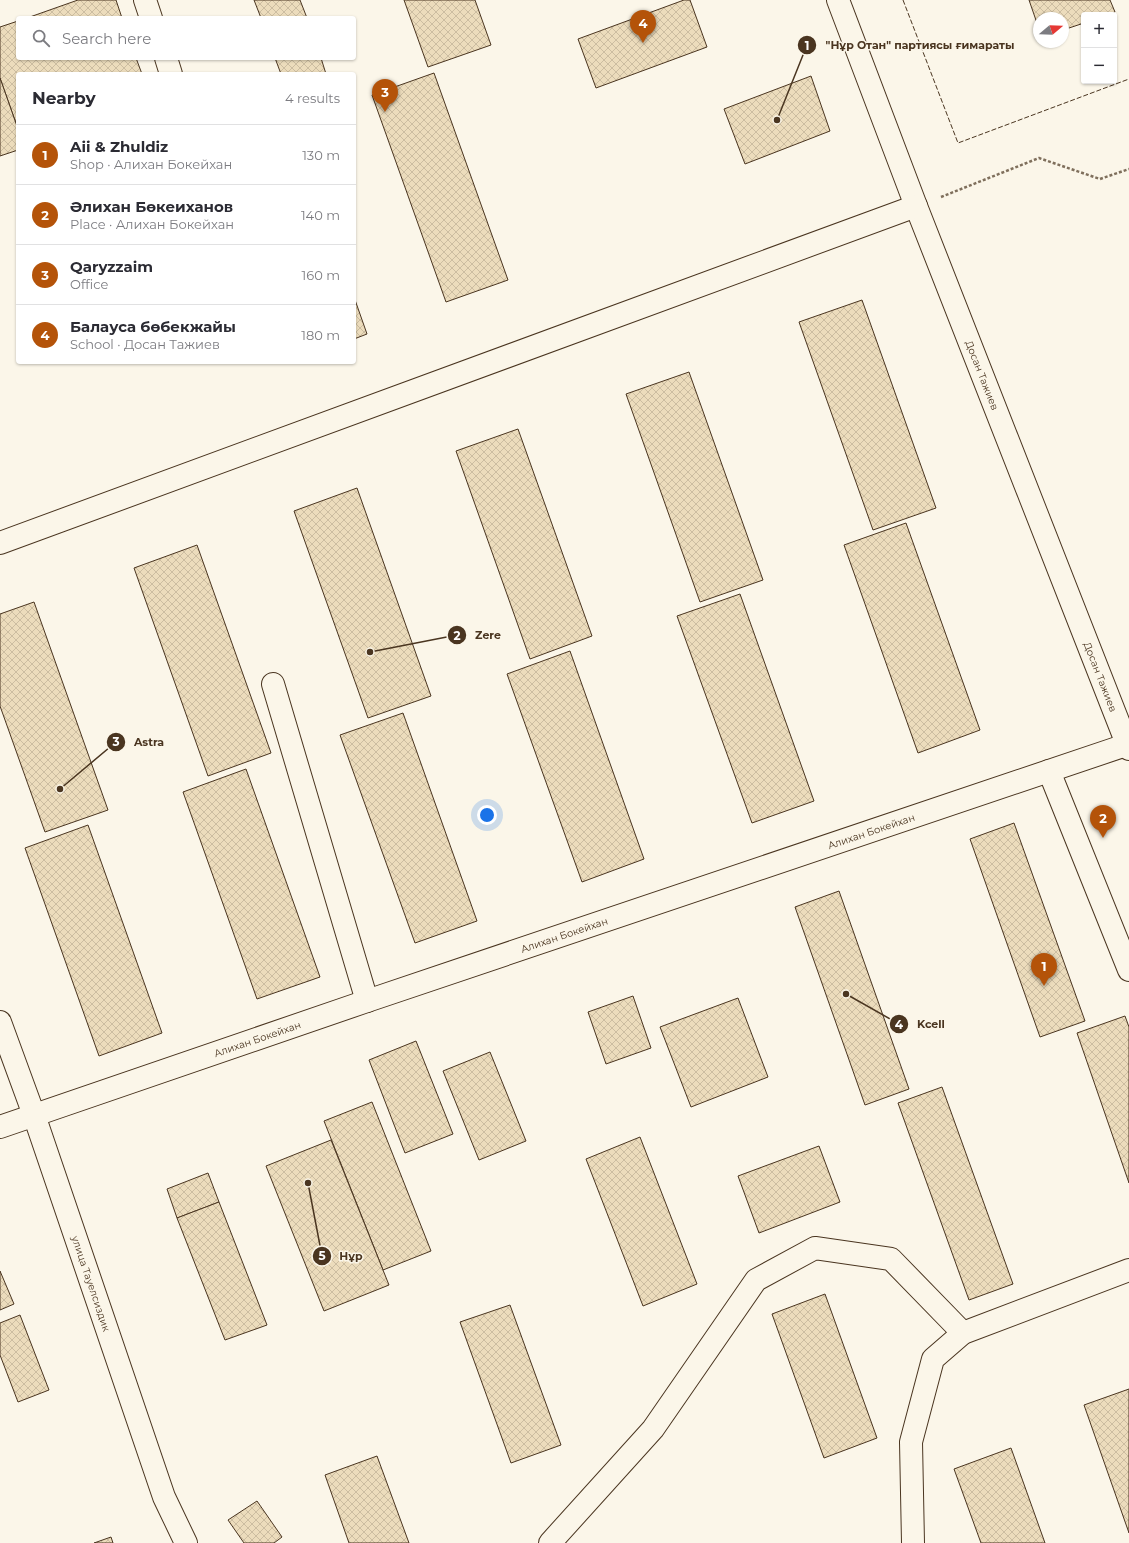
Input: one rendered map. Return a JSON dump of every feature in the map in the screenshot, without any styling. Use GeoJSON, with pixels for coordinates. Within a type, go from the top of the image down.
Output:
{"type":"FeatureCollection","features":[{"type":"Feature","properties":{"kind":"street"},"geometry":{"type":"LineString","coordinates":[[144,0],[150,16]]}},
{"type":"Feature","properties":{"kind":"street","name":"Досан Тажиев"},"geometry":{"type":"LineString","coordinates":[[838,0],[916,206],[1128,746]]}},
{"type":"Feature","properties":{"kind":"street"},"geometry":{"type":"LineString","coordinates":[[167,60],[171,72]]}},
{"type":"Feature","properties":{"kind":"street"},"geometry":{"type":"LineString","coordinates":[[0,543],[916,206]]}},
{"type":"Feature","properties":{"kind":"street"},"geometry":{"type":"LineString","coordinates":[[273,684],[367,1000]]}},
{"type":"Feature","properties":{"kind":"street","name":"Алихан Бокейхан"},"geometry":{"type":"LineString","coordinates":[[0,1127],[367,1000],[1049,771],[1128,746]]}},
{"type":"Feature","properties":{"kind":"street"},"geometry":{"type":"LineString","coordinates":[[1049,771],[1129,970]]}},
{"type":"Feature","properties":{"kind":"street","name":"улица Тауелсиздик"},"geometry":{"type":"LineString","coordinates":[[0,1022],[34,1115],[164,1497],[186,1543]]}},
{"type":"Feature","properties":{"kind":"street"},"geometry":{"type":"LineString","coordinates":[[550,1543],[653,1429],[756,1280],[815,1248],[891,1259],[963,1332]]}},
{"type":"Feature","properties":{"kind":"street"},"geometry":{"type":"LineString","coordinates":[[913,1543],[911,1442],[933,1358],[963,1332],[1129,1270]]}},
{"type":"Feature","properties":{"kind":"path"},"geometry":{"type":"LineString","coordinates":[[916,206],[1038,158],[1100,179],[1129,169]]}},
{"type":"Feature","properties":{"kind":"building"},"geometry":{"type":"Polygon","coordinates":[[[78,0],[116,0],[121,16],[33,16],[78,0]]]}},
{"type":"Feature","properties":{"kind":"building"},"geometry":{"type":"Polygon","coordinates":[[[254,0],[300,0],[306,16],[260,16],[254,0]]]}},
{"type":"Feature","properties":{"kind":"building"},"geometry":{"type":"Polygon","coordinates":[[[404,0],[475,0],[491,45],[428,67],[404,0]]]}},
{"type":"Feature","properties":{"kind":"building"},"geometry":{"type":"Polygon","coordinates":[[[684,0],[690,0],[707,47],[596,88],[578,39],[684,0]]]}},
{"type":"Feature","properties":{"kind":"building"},"geometry":{"type":"Polygon","coordinates":[[[1029,0],[1110,0],[1115,12],[1081,12],[1081,24],[1069,28],[1069,12],[1033,12],[1029,0]]]}},
{"type":"Feature","properties":{"kind":"building"},"geometry":{"type":"Polygon","coordinates":[[[16,22],[16,60],[137,60],[141,72],[16,72],[16,123],[0,78],[0,27],[16,22]]]}},
{"type":"Feature","properties":{"kind":"building"},"geometry":{"type":"Polygon","coordinates":[[[276,60],[322,60],[325,72],[280,72],[276,60]]]}},
{"type":"Feature","properties":{"kind":"building"},"geometry":{"type":"Polygon","coordinates":[[[434,73],[508,280],[446,302],[372,95],[434,73]]]}},
{"type":"Feature","properties":{"kind":"building"},"geometry":{"type":"Polygon","coordinates":[[[811,76],[830,131],[745,164],[724,109],[811,76]]]}},
{"type":"Feature","properties":{"kind":"building"},"geometry":{"type":"Polygon","coordinates":[[[0,78],[16,123],[16,151],[0,156],[0,78]]]}},
{"type":"Feature","properties":{"kind":"building"},"geometry":{"type":"Polygon","coordinates":[[[862,300],[936,508],[873,530],[799,322],[862,300]]]}},
{"type":"Feature","properties":{"kind":"building"},"geometry":{"type":"Polygon","coordinates":[[[356,303],[367,334],[356,338],[356,303]]]}},
{"type":"Feature","properties":{"kind":"building"},"geometry":{"type":"Polygon","coordinates":[[[689,372],[763,580],[700,602],[626,394],[689,372]]]}},
{"type":"Feature","properties":{"kind":"building"},"geometry":{"type":"Polygon","coordinates":[[[518,429],[592,636],[530,659],[456,451],[518,429]]]}},
{"type":"Feature","properties":{"kind":"building"},"geometry":{"type":"Polygon","coordinates":[[[357,488],[431,696],[368,718],[294,511],[357,488]]]}},
{"type":"Feature","properties":{"kind":"building"},"geometry":{"type":"Polygon","coordinates":[[[906,523],[980,730],[918,753],[844,545],[906,523]]]}},
{"type":"Feature","properties":{"kind":"building"},"geometry":{"type":"Polygon","coordinates":[[[197,545],[271,753],[208,776],[134,568],[197,545]]]}},
{"type":"Feature","properties":{"kind":"building"},"geometry":{"type":"Polygon","coordinates":[[[740,594],[814,801],[752,823],[677,616],[740,594]]]}},
{"type":"Feature","properties":{"kind":"building"},"geometry":{"type":"Polygon","coordinates":[[[34,602],[108,810],[45,832],[0,706],[0,614],[34,602]]]}},
{"type":"Feature","properties":{"kind":"building"},"geometry":{"type":"Polygon","coordinates":[[[570,651],[644,859],[582,882],[507,674],[570,651]]]}},
{"type":"Feature","properties":{"kind":"building"},"geometry":{"type":"Polygon","coordinates":[[[403,713],[477,921],[415,943],[340,735],[403,713]]]}},
{"type":"Feature","properties":{"kind":"building"},"geometry":{"type":"Polygon","coordinates":[[[246,769],[320,977],[257,999],[183,792],[246,769]]]}},
{"type":"Feature","properties":{"kind":"building"},"geometry":{"type":"Polygon","coordinates":[[[1014,823],[1085,1021],[1040,1037],[970,839],[1014,823]]]}},
{"type":"Feature","properties":{"kind":"building"},"geometry":{"type":"Polygon","coordinates":[[[88,825],[162,1033],[99,1056],[25,848],[88,825]]]}},
{"type":"Feature","properties":{"kind":"building"},"geometry":{"type":"Polygon","coordinates":[[[839,891],[909,1089],[865,1105],[795,907],[839,891]]]}},
{"type":"Feature","properties":{"kind":"building"},"geometry":{"type":"Polygon","coordinates":[[[633,996],[651,1048],[606,1064],[588,1012],[633,996]]]}},
{"type":"Feature","properties":{"kind":"building"},"geometry":{"type":"Polygon","coordinates":[[[738,998],[768,1077],[691,1107],[660,1027],[738,998]]]}},
{"type":"Feature","properties":{"kind":"building"},"geometry":{"type":"Polygon","coordinates":[[[1125,1016],[1129,1027],[1129,1183],[1077,1033],[1125,1016]]]}},
{"type":"Feature","properties":{"kind":"building"},"geometry":{"type":"Polygon","coordinates":[[[416,1041],[453,1134],[405,1153],[369,1060],[416,1041]]]}},
{"type":"Feature","properties":{"kind":"building"},"geometry":{"type":"Polygon","coordinates":[[[490,1052],[526,1141],[479,1160],[443,1071],[490,1052]]]}},
{"type":"Feature","properties":{"kind":"building"},"geometry":{"type":"Polygon","coordinates":[[[942,1087],[1013,1284],[969,1300],[898,1103],[942,1087]]]}},
{"type":"Feature","properties":{"kind":"building"},"geometry":{"type":"Polygon","coordinates":[[[372,1102],[431,1251],[383,1270],[324,1121],[372,1102]]]}},
{"type":"Feature","properties":{"kind":"building"},"geometry":{"type":"Polygon","coordinates":[[[640,1137],[697,1284],[643,1306],[586,1159],[640,1137]]]}},
{"type":"Feature","properties":{"kind":"building"},"geometry":{"type":"Polygon","coordinates":[[[331,1140],[389,1285],[324,1311],[266,1166],[331,1140]]]}},
{"type":"Feature","properties":{"kind":"building"},"geometry":{"type":"Polygon","coordinates":[[[819,1146],[840,1202],[759,1233],[738,1176],[819,1146]]]}},
{"type":"Feature","properties":{"kind":"building"},"geometry":{"type":"Polygon","coordinates":[[[208,1173],[219,1202],[177,1218],[167,1189],[208,1173]]]}},
{"type":"Feature","properties":{"kind":"building"},"geometry":{"type":"Polygon","coordinates":[[[219,1202],[267,1325],[225,1340],[177,1218],[219,1202]]]}},
{"type":"Feature","properties":{"kind":"building"},"geometry":{"type":"Polygon","coordinates":[[[0,1271],[14,1304],[0,1310],[0,1271]]]}},
{"type":"Feature","properties":{"kind":"building"},"geometry":{"type":"Polygon","coordinates":[[[825,1294],[877,1438],[824,1458],[772,1314],[825,1294]]]}},
{"type":"Feature","properties":{"kind":"building"},"geometry":{"type":"Polygon","coordinates":[[[510,1305],[561,1445],[511,1463],[460,1322],[510,1305]]]}},
{"type":"Feature","properties":{"kind":"building"},"geometry":{"type":"Polygon","coordinates":[[[20,1315],[49,1390],[18,1402],[0,1355],[0,1323],[20,1315]]]}},
{"type":"Feature","properties":{"kind":"building"},"geometry":{"type":"Polygon","coordinates":[[[1129,1389],[1129,1533],[1084,1405],[1129,1389]]]}},
{"type":"Feature","properties":{"kind":"building"},"geometry":{"type":"Polygon","coordinates":[[[1011,1448],[1045,1543],[981,1543],[954,1469],[1011,1448]]]}},
{"type":"Feature","properties":{"kind":"building"},"geometry":{"type":"Polygon","coordinates":[[[377,1456],[409,1543],[349,1543],[325,1475],[377,1456]]]}},
{"type":"Feature","properties":{"kind":"building"},"geometry":{"type":"Polygon","coordinates":[[[257,1501],[282,1537],[274,1543],[244,1543],[228,1520],[257,1501]]]}},
{"type":"Feature","properties":{"kind":"building"},"geometry":{"type":"Polygon","coordinates":[[[111,1537],[113,1543],[94,1543],[111,1537]]]}},
{"type":"Feature","properties":{"kind":"fence"},"geometry":{"type":"LineString","coordinates":[[903,0],[958,143],[1129,79]]}},
{"type":"Feature","properties":{"kind":"place","name":"Балауса бөбекжайы"},"geometry":{"type":"Point","coordinates":[643,43]}},
{"type":"Feature","properties":{"kind":"place","name":"Qaryzzaim"},"geometry":{"type":"Point","coordinates":[385,112]}},
{"type":"Feature","properties":{"kind":"place","name":"\"Нұр Отан\" партиясы ғимараты"},"geometry":{"type":"Point","coordinates":[777,120]}},
{"type":"Feature","properties":{"kind":"place","name":"Zere"},"geometry":{"type":"Point","coordinates":[370,652]}},
{"type":"Feature","properties":{"kind":"place","name":"Astra"},"geometry":{"type":"Point","coordinates":[60,789]}},
{"type":"Feature","properties":{"kind":"place","name":"Әлихан Бөкеиханов"},"geometry":{"type":"Point","coordinates":[1103,838]}},
{"type":"Feature","properties":{"kind":"place","name":"Aii & Zhuldiz"},"geometry":{"type":"Point","coordinates":[1044,986]}},
{"type":"Feature","properties":{"kind":"place","name":"Kcell"},"geometry":{"type":"Point","coordinates":[846,994]}},
{"type":"Feature","properties":{"kind":"place","name":"Нұр"},"geometry":{"type":"Point","coordinates":[308,1183]}}]}
